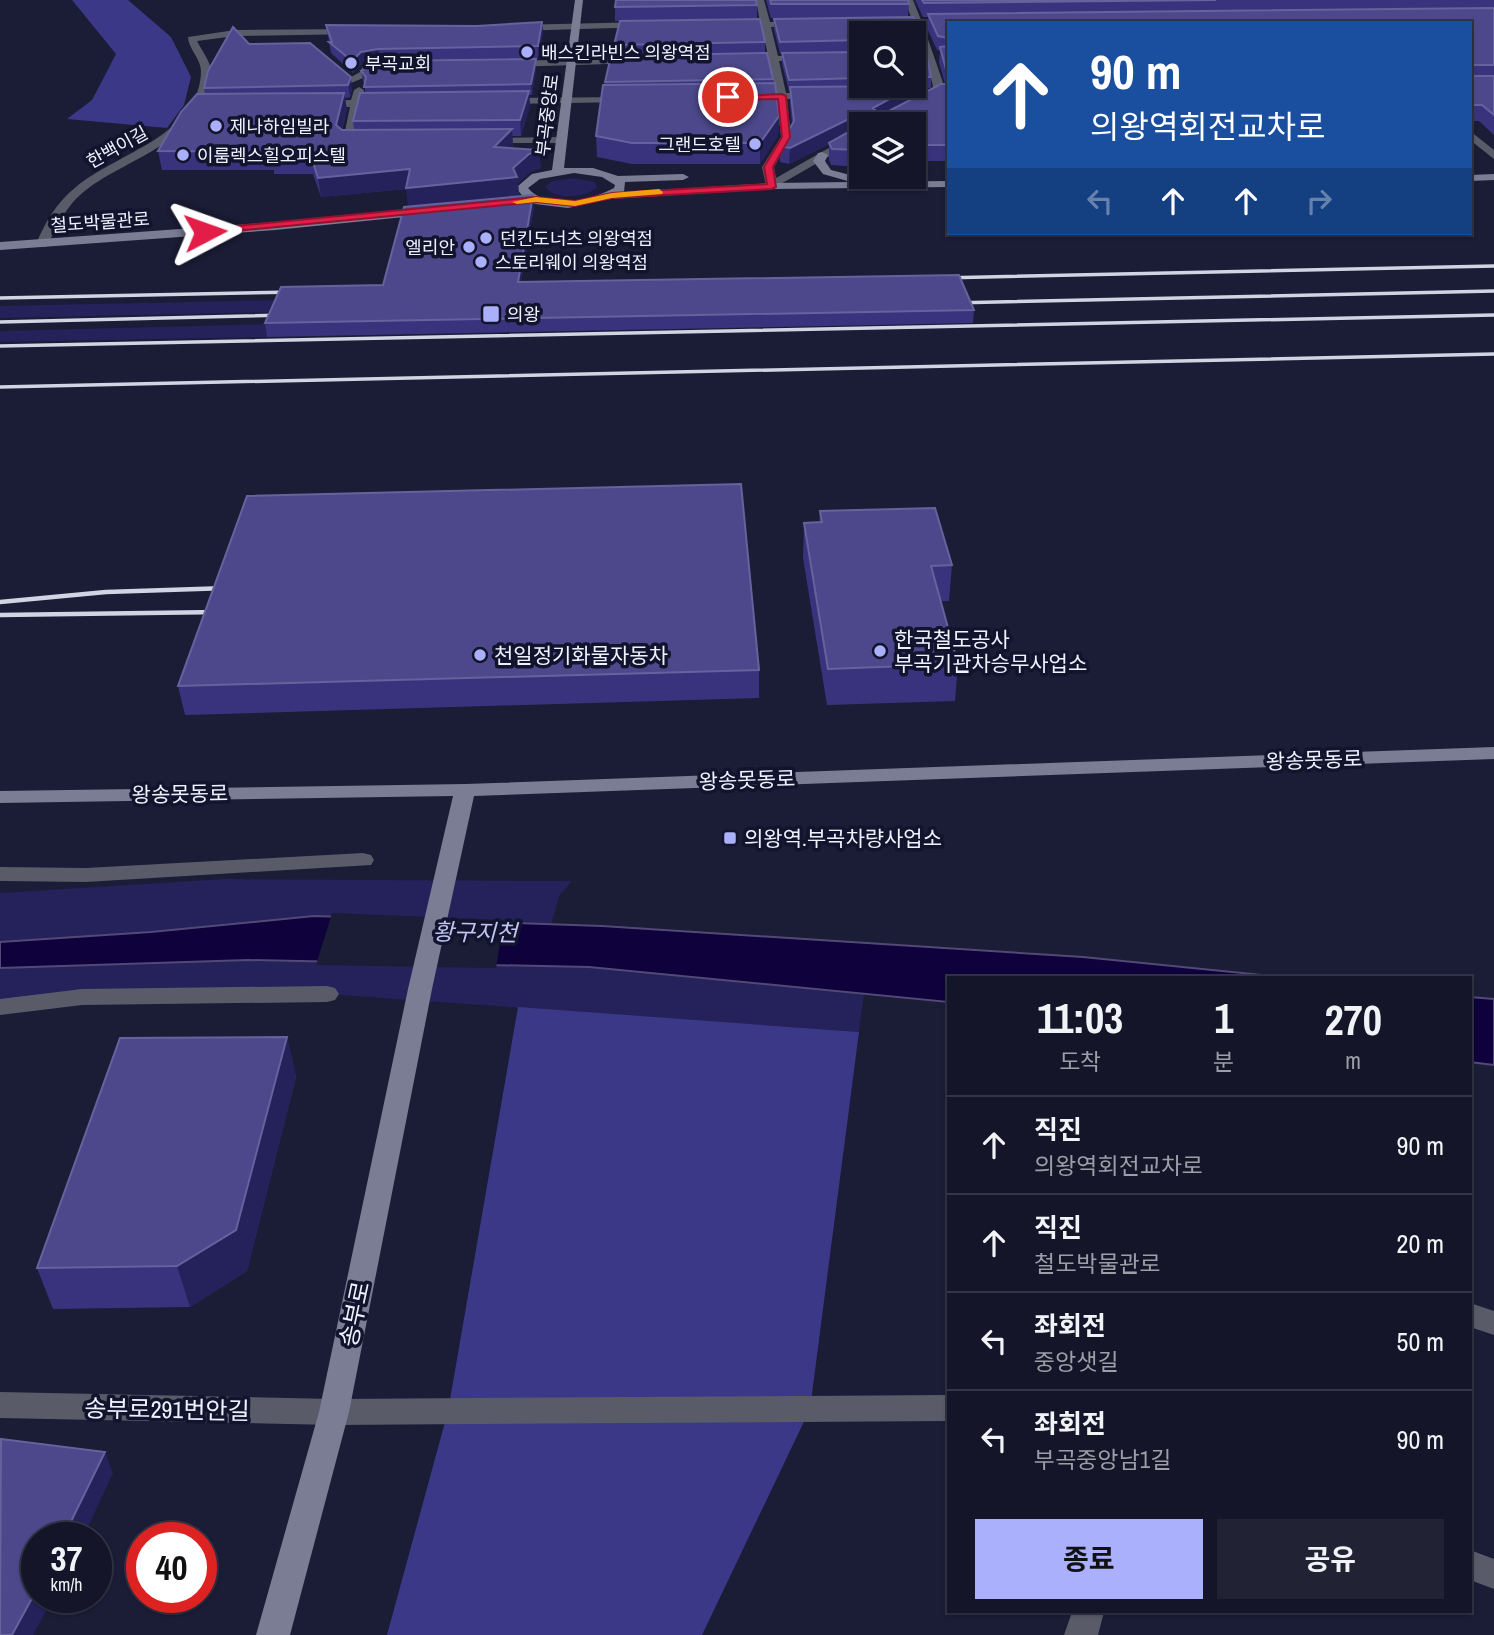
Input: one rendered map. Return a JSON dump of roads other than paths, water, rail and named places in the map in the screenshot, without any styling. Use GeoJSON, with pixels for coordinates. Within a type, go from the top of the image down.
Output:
{"type":"FeatureCollection","features":[{"type":"Feature","properties":{"kind":"street","name":"부곡중앙로"},"geometry":{"type":"LineString","coordinates":[[558,171],[579,0]]}},
{"type":"Feature","properties":{"kind":"street"},"geometry":{"type":"LineString","coordinates":[[760,0],[782,96],[786,137],[768,167],[772,187]]}},
{"type":"Feature","properties":{"kind":"street"},"geometry":{"type":"LineString","coordinates":[[909,0],[917,21]]}},
{"type":"Feature","properties":{"kind":"street"},"geometry":{"type":"LineString","coordinates":[[926,23],[947,22]]}},
{"type":"Feature","properties":{"kind":"street"},"geometry":{"type":"LineString","coordinates":[[724,25],[807,24]]}},
{"type":"Feature","properties":{"kind":"street"},"geometry":{"type":"LineString","coordinates":[[503,28],[656,25]]}},
{"type":"Feature","properties":{"kind":"street"},"geometry":{"type":"LineString","coordinates":[[210,105],[197,106],[206,69],[191,39],[235,33],[372,31]]}},
{"type":"Feature","properties":{"kind":"street"},"geometry":{"type":"LineString","coordinates":[[296,32],[307,41]]}},
{"type":"Feature","properties":{"kind":"street"},"geometry":{"type":"LineString","coordinates":[[926,43],[944,94]]}},
{"type":"Feature","properties":{"kind":"street"},"geometry":{"type":"LineString","coordinates":[[733,59],[849,57]]}},
{"type":"Feature","properties":{"kind":"street"},"geometry":{"type":"LineString","coordinates":[[571,62],[652,61]]}},
{"type":"Feature","properties":{"kind":"street","name":"부곡중앙로"},"geometry":{"type":"LineString","coordinates":[[503,64],[571,62]]}},
{"type":"Feature","properties":{"kind":"street"},"geometry":{"type":"LineString","coordinates":[[351,80],[365,74],[366,68],[407,65]]}},
{"type":"Feature","properties":{"kind":"street"},"geometry":{"type":"LineString","coordinates":[[343,72],[360,87],[346,143],[373,143]]}},
{"type":"Feature","properties":{"kind":"street"},"geometry":{"type":"LineString","coordinates":[[926,94],[944,94]]}},
{"type":"Feature","properties":{"kind":"street"},"geometry":{"type":"LineString","coordinates":[[916,106],[944,94]]}},
{"type":"Feature","properties":{"kind":"street"},"geometry":{"type":"LineString","coordinates":[[741,97],[834,96]]}},
{"type":"Feature","properties":{"kind":"street"},"geometry":{"type":"LineString","coordinates":[[496,101],[634,99]]}},
{"type":"Feature","properties":{"kind":"street"},"geometry":{"type":"LineString","coordinates":[[303,104],[398,103]]}},
{"type":"Feature","properties":{"kind":"street","name":"한백이길"},"geometry":{"type":"LineString","coordinates":[[42,244],[41,229],[68,197],[91,180],[161,143],[197,106]]}},
{"type":"Feature","properties":{"kind":"street"},"geometry":{"type":"LineString","coordinates":[[1472,136],[1494,156]]}},
{"type":"Feature","properties":{"kind":"street"},"geometry":{"type":"LineString","coordinates":[[471,141],[561,140]]}},
{"type":"Feature","properties":{"kind":"street"},"geometry":{"type":"LineString","coordinates":[[717,177],[772,187],[849,140]]}},
{"type":"Feature","properties":{"kind":"street"},"geometry":{"type":"LineString","coordinates":[[822,155],[819,161],[827,172],[849,178]]}},
{"type":"Feature","properties":{"kind":"street"},"geometry":{"type":"LineString","coordinates":[[695,177],[616,178],[591,171],[558,171],[536,176],[509,196],[575,204],[612,196],[849,185]]}},
{"type":"Feature","properties":{"kind":"street"},"geometry":{"type":"LineString","coordinates":[[1472,178],[1494,177]]}},
{"type":"Feature","properties":{"kind":"street"},"geometry":{"type":"LineString","coordinates":[[612,196],[621,184],[616,178]]}},
{"type":"Feature","properties":{"kind":"street"},"geometry":{"type":"LineString","coordinates":[[926,184],[947,184]]}},
{"type":"Feature","properties":{"kind":"street"},"geometry":{"type":"LineString","coordinates":[[522,188],[524,193],[536,200]]}},
{"type":"Feature","properties":{"kind":"street","name":"철도박물관로"},"geometry":{"type":"LineString","coordinates":[[0,246],[275,226],[443,204],[87,226]]}},
{"type":"Feature","properties":{"kind":"street","name":"철도박물관로"},"geometry":{"type":"LineString","coordinates":[[41,229],[60,228]]}},
{"type":"Feature","properties":{"kind":"street","name":"왕송못동로"},"geometry":{"type":"LineString","coordinates":[[0,797],[465,790],[1494,753]]}},
{"type":"Feature","properties":{"kind":"street","name":"송부로"},"geometry":{"type":"LineString","coordinates":[[273,1635],[334,1412],[420,989],[465,790]]}},
{"type":"Feature","properties":{"kind":"street"},"geometry":{"type":"LineString","coordinates":[[0,874],[86,876],[363,860]]}},
{"type":"Feature","properties":{"kind":"street"},"geometry":{"type":"LineString","coordinates":[[0,1007],[82,997],[327,993]]}},
{"type":"Feature","properties":{"kind":"street"},"geometry":{"type":"LineString","coordinates":[[1472,1316],[1494,1323]]}},
{"type":"Feature","properties":{"kind":"street","name":"송부로291번안길"},"geometry":{"type":"LineString","coordinates":[[0,1405],[334,1412],[947,1408]]}},
{"type":"Feature","properties":{"kind":"street"},"geometry":{"type":"LineString","coordinates":[[1472,1566],[1494,1574]]}},
{"type":"Feature","properties":{"kind":"street"},"geometry":{"type":"LineString","coordinates":[[1081,1635],[1088,1613]]}},
{"type":"Feature","properties":{"kind":"water","name":"황구지천"},"geometry":{"type":"Polygon","coordinates":[[[314,916],[602,926],[1083,957],[1272,976],[947,976],[947,1002],[589,967],[248,960],[0,968],[0,942],[151,932],[314,916]]]}},
{"type":"Feature","properties":{"kind":"water"},"geometry":{"type":"Polygon","coordinates":[[[1472,997],[1494,999],[1494,1065],[1472,1062],[1472,997]]]}},
{"type":"Feature","properties":{"kind":"railway"},"geometry":{"type":"LineString","coordinates":[[941,278],[1494,266]]}},
{"type":"Feature","properties":{"kind":"railway"},"geometry":{"type":"LineString","coordinates":[[952,303],[1494,291]]}},
{"type":"Feature","properties":{"kind":"railway"},"geometry":{"type":"LineString","coordinates":[[0,298],[297,292]]}},
{"type":"Feature","properties":{"kind":"railway"},"geometry":{"type":"LineString","coordinates":[[0,322],[287,315]]}},
{"type":"Feature","properties":{"kind":"railway"},"geometry":{"type":"LineString","coordinates":[[0,346],[1494,315]]}},
{"type":"Feature","properties":{"kind":"railway"},"geometry":{"type":"LineString","coordinates":[[0,387],[1494,354]]}},
{"type":"Feature","properties":{"kind":"railway"},"geometry":{"type":"LineString","coordinates":[[0,602],[106,592],[228,588]]}},
{"type":"Feature","properties":{"kind":"railway"},"geometry":{"type":"LineString","coordinates":[[0,615],[220,612]]}},
{"type":"Feature","properties":{"kind":"place","name":"배스킨라빈스 의왕역점"},"geometry":{"type":"Point","coordinates":[527,52]}},
{"type":"Feature","properties":{"kind":"place","name":"부곡교회"},"geometry":{"type":"Point","coordinates":[351,63]}},
{"type":"Feature","properties":{"kind":"place","name":"제나하임빌라"},"geometry":{"type":"Point","coordinates":[216,126]}},
{"type":"Feature","properties":{"kind":"place","name":"그랜드호텔"},"geometry":{"type":"Point","coordinates":[755,144]}},
{"type":"Feature","properties":{"kind":"place","name":"이룸렉스힐오피스텔"},"geometry":{"type":"Point","coordinates":[183,155]}},
{"type":"Feature","properties":{"kind":"place","name":"던킨도너츠 의왕역점"},"geometry":{"type":"Point","coordinates":[486,238]}},
{"type":"Feature","properties":{"kind":"place","name":"엘리안"},"geometry":{"type":"Point","coordinates":[469,247]}},
{"type":"Feature","properties":{"kind":"place","name":"스토리웨이 의왕역점"},"geometry":{"type":"Point","coordinates":[481,262]}},
{"type":"Feature","properties":{"kind":"place","name":"의왕"},"geometry":{"type":"Point","coordinates":[491,314]}},
{"type":"Feature","properties":{"kind":"place","name":"한국철도공사 부곡기관차승무사업소"},"geometry":{"type":"Point","coordinates":[880,651]}},
{"type":"Feature","properties":{"kind":"place","name":"천일정기화물자동차"},"geometry":{"type":"Point","coordinates":[480,655]}},
{"type":"Feature","properties":{"kind":"place","name":"의왕역.부곡차량사업소"},"geometry":{"type":"Point","coordinates":[730,838]}}]}
